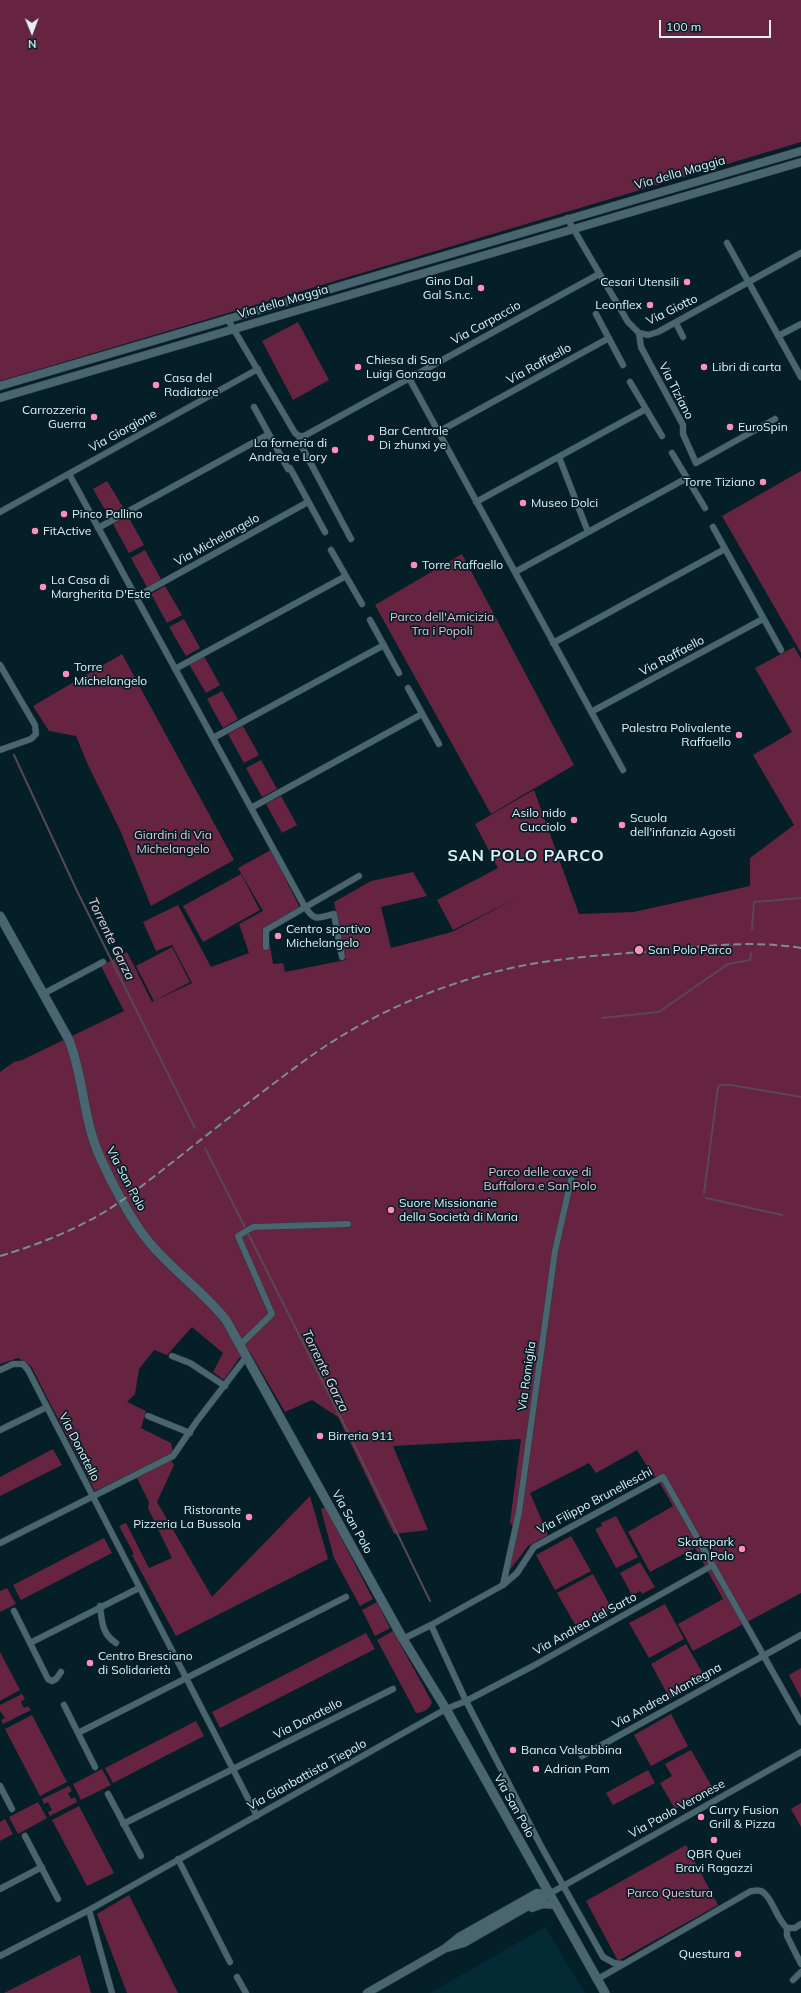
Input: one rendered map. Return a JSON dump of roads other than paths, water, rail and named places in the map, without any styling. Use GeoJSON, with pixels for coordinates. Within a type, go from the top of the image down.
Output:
{"type":"FeatureCollection","features":[{"type":"Feature","properties":{"kind":"main road","name":"Via San Polo"},"geometry":{"type":"LineString","coordinates":[[0,916],[69,1040],[77,1059],[94,1140],[100,1156],[117,1190],[148,1241],[165,1260],[212,1303],[226,1320],[403,1639],[446,1709],[604,1993]]}},
{"type":"Feature","properties":{"kind":"street","name":"Via della Maggia"},"geometry":{"type":"LineString","coordinates":[[0,386],[567,218],[801,151]]}},
{"type":"Feature","properties":{"kind":"street","name":"Via della Maggia"},"geometry":{"type":"LineString","coordinates":[[0,398],[801,162]]}},
{"type":"Feature","properties":{"kind":"street"},"geometry":{"type":"LineString","coordinates":[[567,218],[573,229]]}},
{"type":"Feature","properties":{"kind":"street","name":"Via Giotto"},"geometry":{"type":"LineString","coordinates":[[573,229],[628,322],[639,333],[648,335],[676,323],[801,253]]}},
{"type":"Feature","properties":{"kind":"street"},"geometry":{"type":"LineString","coordinates":[[727,243],[801,377]]}},
{"type":"Feature","properties":{"kind":"street","name":"Via Carpaccio"},"geometry":{"type":"LineString","coordinates":[[299,436],[308,434],[599,274]]}},
{"type":"Feature","properties":{"kind":"street"},"geometry":{"type":"LineString","coordinates":[[596,314],[624,365]]}},
{"type":"Feature","properties":{"kind":"street"},"geometry":{"type":"LineString","coordinates":[[227,318],[295,433],[299,436],[301,445],[351,540]]}},
{"type":"Feature","properties":{"kind":"street"},"geometry":{"type":"LineString","coordinates":[[676,323],[683,337]]}},
{"type":"Feature","properties":{"kind":"street"},"geometry":{"type":"LineString","coordinates":[[778,336],[801,324]]}},
{"type":"Feature","properties":{"kind":"street","name":"Via Tiziano"},"geometry":{"type":"LineString","coordinates":[[639,333],[641,347],[683,425],[682,434],[696,463],[775,419]]}},
{"type":"Feature","properties":{"kind":"street","name":"Via Raffaello"},"geometry":{"type":"LineString","coordinates":[[438,432],[609,338]]}},
{"type":"Feature","properties":{"kind":"street","name":"Via Giorgione"},"geometry":{"type":"LineString","coordinates":[[0,512],[258,369]]}},
{"type":"Feature","properties":{"kind":"street"},"geometry":{"type":"LineString","coordinates":[[409,378],[622,770]]}},
{"type":"Feature","properties":{"kind":"street"},"geometry":{"type":"LineString","coordinates":[[630,382],[662,436]]}},
{"type":"Feature","properties":{"kind":"street"},"geometry":{"type":"LineString","coordinates":[[254,407],[325,532]]}},
{"type":"Feature","properties":{"kind":"street"},"geometry":{"type":"LineString","coordinates":[[476,502],[646,409]]}},
{"type":"Feature","properties":{"kind":"street"},"geometry":{"type":"LineString","coordinates":[[98,528],[269,434]]}},
{"type":"Feature","properties":{"kind":"street"},"geometry":{"type":"LineString","coordinates":[[672,453],[704,508]]}},
{"type":"Feature","properties":{"kind":"street"},"geometry":{"type":"LineString","coordinates":[[559,457],[588,532]]}},
{"type":"Feature","properties":{"kind":"street"},"geometry":{"type":"LineString","coordinates":[[69,474],[305,907],[312,917],[316,918],[334,914],[342,957]]}},
{"type":"Feature","properties":{"kind":"street"},"geometry":{"type":"LineString","coordinates":[[515,572],[687,478]]}},
{"type":"Feature","properties":{"kind":"street","name":"Via Michelangelo"},"geometry":{"type":"LineString","coordinates":[[136,597],[308,502]]}},
{"type":"Feature","properties":{"kind":"street"},"geometry":{"type":"LineString","coordinates":[[713,527],[782,650]]}},
{"type":"Feature","properties":{"kind":"street"},"geometry":{"type":"LineString","coordinates":[[553,643],[725,549]]}},
{"type":"Feature","properties":{"kind":"street"},"geometry":{"type":"LineString","coordinates":[[331,550],[362,604]]}},
{"type":"Feature","properties":{"kind":"street"},"geometry":{"type":"LineString","coordinates":[[175,669],[346,576]]}},
{"type":"Feature","properties":{"kind":"street","name":"Via Raffaello"},"geometry":{"type":"LineString","coordinates":[[591,712],[764,618]]}},
{"type":"Feature","properties":{"kind":"street"},"geometry":{"type":"LineString","coordinates":[[370,620],[399,672]]}},
{"type":"Feature","properties":{"kind":"street"},"geometry":{"type":"LineString","coordinates":[[213,738],[384,645]]}},
{"type":"Feature","properties":{"kind":"street"},"geometry":{"type":"LineString","coordinates":[[0,665],[35,726],[36,734],[31,739],[0,750]]}},
{"type":"Feature","properties":{"kind":"street"},"geometry":{"type":"LineString","coordinates":[[408,688],[439,744]]}},
{"type":"Feature","properties":{"kind":"street"},"geometry":{"type":"LineString","coordinates":[[251,808],[422,714]]}},
{"type":"Feature","properties":{"kind":"street"},"geometry":{"type":"LineString","coordinates":[[266,947],[266,930],[359,876]]}},
{"type":"Feature","properties":{"kind":"street"},"geometry":{"type":"LineString","coordinates":[[43,994],[103,962]]}},
{"type":"Feature","properties":{"kind":"street","name":"Via Romiglia"},"geometry":{"type":"LineString","coordinates":[[503,1585],[519,1512],[555,1251],[573,1171]]}},
{"type":"Feature","properties":{"kind":"street"},"geometry":{"type":"LineString","coordinates":[[240,1345],[272,1314],[238,1236],[253,1227],[348,1224]]}},
{"type":"Feature","properties":{"kind":"street"},"geometry":{"type":"LineString","coordinates":[[172,1356],[190,1363],[225,1386]]}},
{"type":"Feature","properties":{"kind":"street"},"geometry":{"type":"LineString","coordinates":[[93,1497],[173,1456],[247,1356]]}},
{"type":"Feature","properties":{"kind":"street","name":"Via Donatello"},"geometry":{"type":"LineString","coordinates":[[0,1370],[13,1364],[22,1364],[28,1370],[257,1816]]}},
{"type":"Feature","properties":{"kind":"street","name":"Via Donatello"},"geometry":{"type":"LineString","coordinates":[[0,1430],[46,1407]]}},
{"type":"Feature","properties":{"kind":"street"},"geometry":{"type":"LineString","coordinates":[[148,1416],[190,1433]]}},
{"type":"Feature","properties":{"kind":"street","name":"Via Filippo Brunelleschi"},"geometry":{"type":"LineString","coordinates":[[403,1639],[503,1585],[517,1573],[534,1547],[663,1477],[712,1565]]}},
{"type":"Feature","properties":{"kind":"street","name":"Via Donatello"},"geometry":{"type":"LineString","coordinates":[[0,1544],[93,1497]]}},
{"type":"Feature","properties":{"kind":"street"},"geometry":{"type":"LineString","coordinates":[[712,1565],[801,1722]]}},
{"type":"Feature","properties":{"kind":"street","name":"Via Andrea del Sarto"},"geometry":{"type":"LineString","coordinates":[[466,1701],[533,1666],[712,1565]]}},
{"type":"Feature","properties":{"kind":"street"},"geometry":{"type":"LineString","coordinates":[[30,1643],[100,1606],[139,1588]]}},
{"type":"Feature","properties":{"kind":"street"},"geometry":{"type":"LineString","coordinates":[[78,1732],[186,1679],[346,1597]]}},
{"type":"Feature","properties":{"kind":"street"},"geometry":{"type":"LineString","coordinates":[[100,1606],[103,1628],[106,1634],[116,1643]]}},
{"type":"Feature","properties":{"kind":"street"},"geometry":{"type":"LineString","coordinates":[[14,1611],[48,1679],[52,1681],[56,1679],[61,1672]]}},
{"type":"Feature","properties":{"kind":"street","name":"Via San Polo"},"geometry":{"type":"LineString","coordinates":[[431,1625],[466,1701],[541,1846],[564,1884],[603,1957],[614,1963],[622,1964]]}},
{"type":"Feature","properties":{"kind":"street","name":"Via Andrea Mantegna"},"geometry":{"type":"LineString","coordinates":[[582,1756],[801,1635]]}},
{"type":"Feature","properties":{"kind":"street","name":"Via Donatello"},"geometry":{"type":"LineString","coordinates":[[124,1824],[393,1689]]}},
{"type":"Feature","properties":{"kind":"street"},"geometry":{"type":"LineString","coordinates":[[446,1709],[466,1701]]}},
{"type":"Feature","properties":{"kind":"street"},"geometry":{"type":"LineString","coordinates":[[64,1705],[95,1767]]}},
{"type":"Feature","properties":{"kind":"street","name":"Via Gianbattista Tiepolo"},"geometry":{"type":"LineString","coordinates":[[0,1956],[89,1910],[446,1709]]}},
{"type":"Feature","properties":{"kind":"street","name":"Via Paolo Veronese"},"geometry":{"type":"LineString","coordinates":[[564,1884],[801,1752]]}},
{"type":"Feature","properties":{"kind":"street"},"geometry":{"type":"LineString","coordinates":[[0,1786],[12,1809]]}},
{"type":"Feature","properties":{"kind":"street"},"geometry":{"type":"LineString","coordinates":[[108,1794],[141,1856]]}},
{"type":"Feature","properties":{"kind":"street"},"geometry":{"type":"LineString","coordinates":[[25,1836],[58,1900]]}},
{"type":"Feature","properties":{"kind":"street"},"geometry":{"type":"LineString","coordinates":[[178,1859],[230,1962]]}},
{"type":"Feature","properties":{"kind":"street"},"geometry":{"type":"LineString","coordinates":[[0,1889],[42,1867]]}},
{"type":"Feature","properties":{"kind":"street"},"geometry":{"type":"LineString","coordinates":[[444,1949],[464,1944],[527,1908],[564,1884]]}},
{"type":"Feature","properties":{"kind":"street"},"geometry":{"type":"LineString","coordinates":[[596,1980],[751,1891],[758,1890],[764,1893],[781,1922],[787,1928],[795,1928],[801,1924]]}},
{"type":"Feature","properties":{"kind":"street"},"geometry":{"type":"LineString","coordinates":[[367,1993],[444,1949],[459,1937],[537,1893],[549,1894]]}},
{"type":"Feature","properties":{"kind":"street"},"geometry":{"type":"LineString","coordinates":[[527,1908],[531,1909],[543,1904],[555,1905]]}},
{"type":"Feature","properties":{"kind":"street"},"geometry":{"type":"LineString","coordinates":[[89,1910],[112,1993]]}},
{"type":"Feature","properties":{"kind":"street"},"geometry":{"type":"LineString","coordinates":[[787,1928],[787,1936],[801,1964]]}},
{"type":"Feature","properties":{"kind":"street"},"geometry":{"type":"LineString","coordinates":[[793,1980],[801,1972]]}},
{"type":"Feature","properties":{"kind":"street"},"geometry":{"type":"LineString","coordinates":[[237,1977],[246,1993]]}},
{"type":"Feature","properties":{"kind":"waterway","name":"Torrente Garza"},"geometry":{"type":"LineString","coordinates":[[14,755],[77,891],[195,1128]]}},
{"type":"Feature","properties":{"kind":"waterway"},"geometry":{"type":"LineString","coordinates":[[752,929],[754,902],[801,898]]}},
{"type":"Feature","properties":{"kind":"waterway"},"geometry":{"type":"LineString","coordinates":[[602,1018],[659,1012],[728,964],[750,960],[751,953]]}},
{"type":"Feature","properties":{"kind":"waterway"},"geometry":{"type":"LineString","coordinates":[[704,1193],[718,1087],[720,1085],[731,1085],[801,1097]]}},
{"type":"Feature","properties":{"kind":"waterway","name":"Torrente Garza"},"geometry":{"type":"LineString","coordinates":[[205,1148],[350,1436],[430,1601]]}},
{"type":"Feature","properties":{"kind":"waterway"},"geometry":{"type":"LineString","coordinates":[[706,1198],[782,1215]]}},
{"type":"Feature","properties":{"kind":"railway"},"geometry":{"type":"LineString","coordinates":[[0,1256],[54,1237],[81,1225],[106,1211],[141,1187],[271,1085],[330,1043],[356,1027],[384,1013],[441,988],[501,970],[531,964],[577,958],[691,947],[746,944],[764,944],[801,948]]}},
{"type":"Feature","properties":{"kind":"place","name":"Cesari Utensili"},"geometry":{"type":"Point","coordinates":[687,282]}},
{"type":"Feature","properties":{"kind":"place","name":"Gino Dal Gal S.n.c."},"geometry":{"type":"Point","coordinates":[481,288]}},
{"type":"Feature","properties":{"kind":"place","name":"Leonflex"},"geometry":{"type":"Point","coordinates":[650,305]}},
{"type":"Feature","properties":{"kind":"place","name":"Chiesa di San Luigi Gonzaga"},"geometry":{"type":"Point","coordinates":[358,367]}},
{"type":"Feature","properties":{"kind":"place","name":"Libri di carta"},"geometry":{"type":"Point","coordinates":[704,367]}},
{"type":"Feature","properties":{"kind":"place","name":"Casa del Radiatore"},"geometry":{"type":"Point","coordinates":[156,385]}},
{"type":"Feature","properties":{"kind":"place","name":"Carrozzeria Guerra"},"geometry":{"type":"Point","coordinates":[94,417]}},
{"type":"Feature","properties":{"kind":"place","name":"EuroSpin"},"geometry":{"type":"Point","coordinates":[730,427]}},
{"type":"Feature","properties":{"kind":"place","name":"Bar Centrale Di zhunxi ye"},"geometry":{"type":"Point","coordinates":[371,438]}},
{"type":"Feature","properties":{"kind":"place","name":"La forneria di Andrea e Lory"},"geometry":{"type":"Point","coordinates":[335,450]}},
{"type":"Feature","properties":{"kind":"place","name":"Torre Tiziano"},"geometry":{"type":"Point","coordinates":[763,482]}},
{"type":"Feature","properties":{"kind":"place","name":"Museo Dolci"},"geometry":{"type":"Point","coordinates":[523,503]}},
{"type":"Feature","properties":{"kind":"place","name":"Pinco Pallino"},"geometry":{"type":"Point","coordinates":[64,514]}},
{"type":"Feature","properties":{"kind":"place","name":"FitActive"},"geometry":{"type":"Point","coordinates":[35,531]}},
{"type":"Feature","properties":{"kind":"place","name":"Torre Raffaello"},"geometry":{"type":"Point","coordinates":[414,565]}},
{"type":"Feature","properties":{"kind":"place","name":"La Casa di Margherita D'Este"},"geometry":{"type":"Point","coordinates":[43,587]}},
{"type":"Feature","properties":{"kind":"place","name":"Torre Michelangelo"},"geometry":{"type":"Point","coordinates":[66,674]}},
{"type":"Feature","properties":{"kind":"place","name":"Palestra Polivalente Raffaello"},"geometry":{"type":"Point","coordinates":[739,735]}},
{"type":"Feature","properties":{"kind":"place","name":"Asilo nido Cucciolo"},"geometry":{"type":"Point","coordinates":[574,820]}},
{"type":"Feature","properties":{"kind":"place","name":"Scuola dell'infanzia Agosti"},"geometry":{"type":"Point","coordinates":[622,825]}},
{"type":"Feature","properties":{"kind":"place","name":"Centro sportivo Michelangelo"},"geometry":{"type":"Point","coordinates":[278,936]}},
{"type":"Feature","properties":{"kind":"place","name":"San Polo Parco"},"geometry":{"type":"Point","coordinates":[639,950]}},
{"type":"Feature","properties":{"kind":"place","name":"Suore Missionarie della Società di Maria"},"geometry":{"type":"Point","coordinates":[391,1210]}},
{"type":"Feature","properties":{"kind":"place","name":"Birreria 911"},"geometry":{"type":"Point","coordinates":[320,1436]}},
{"type":"Feature","properties":{"kind":"place","name":"Ristorante Pizzeria La Bussola"},"geometry":{"type":"Point","coordinates":[249,1517]}},
{"type":"Feature","properties":{"kind":"place","name":"Skatepark San Polo"},"geometry":{"type":"Point","coordinates":[742,1549]}},
{"type":"Feature","properties":{"kind":"place","name":"Centro Bresciano di Solidarietà"},"geometry":{"type":"Point","coordinates":[90,1663]}},
{"type":"Feature","properties":{"kind":"place","name":"Banca Valsabbina"},"geometry":{"type":"Point","coordinates":[513,1750]}},
{"type":"Feature","properties":{"kind":"place","name":"Adrian Pam"},"geometry":{"type":"Point","coordinates":[536,1769]}},
{"type":"Feature","properties":{"kind":"place","name":"Curry Fusion Grill & Pizza"},"geometry":{"type":"Point","coordinates":[701,1817]}},
{"type":"Feature","properties":{"kind":"place","name":"QBR Quei Bravi Ragazzi"},"geometry":{"type":"Point","coordinates":[714,1840]}},
{"type":"Feature","properties":{"kind":"place","name":"Questura"},"geometry":{"type":"Point","coordinates":[738,1954]}},
{"type":"Feature","properties":{"kind":"district","name":"SAN POLO PARCO"},"geometry":{"type":"Point","coordinates":[526,856]}},
{"type":"Feature","properties":{"kind":"park label","name":"Parco dell'Amicizia Tra i Popoli"},"geometry":{"type":"Point","coordinates":[442,624]}},
{"type":"Feature","properties":{"kind":"park label","name":"Giardini di Via Michelangelo"},"geometry":{"type":"Point","coordinates":[173,842]}},
{"type":"Feature","properties":{"kind":"park label","name":"Parco delle cave di Buffalora e San Polo"},"geometry":{"type":"Point","coordinates":[540,1179]}},
{"type":"Feature","properties":{"kind":"park label","name":"Parco Questura"},"geometry":{"type":"Point","coordinates":[670,1893]}}]}
